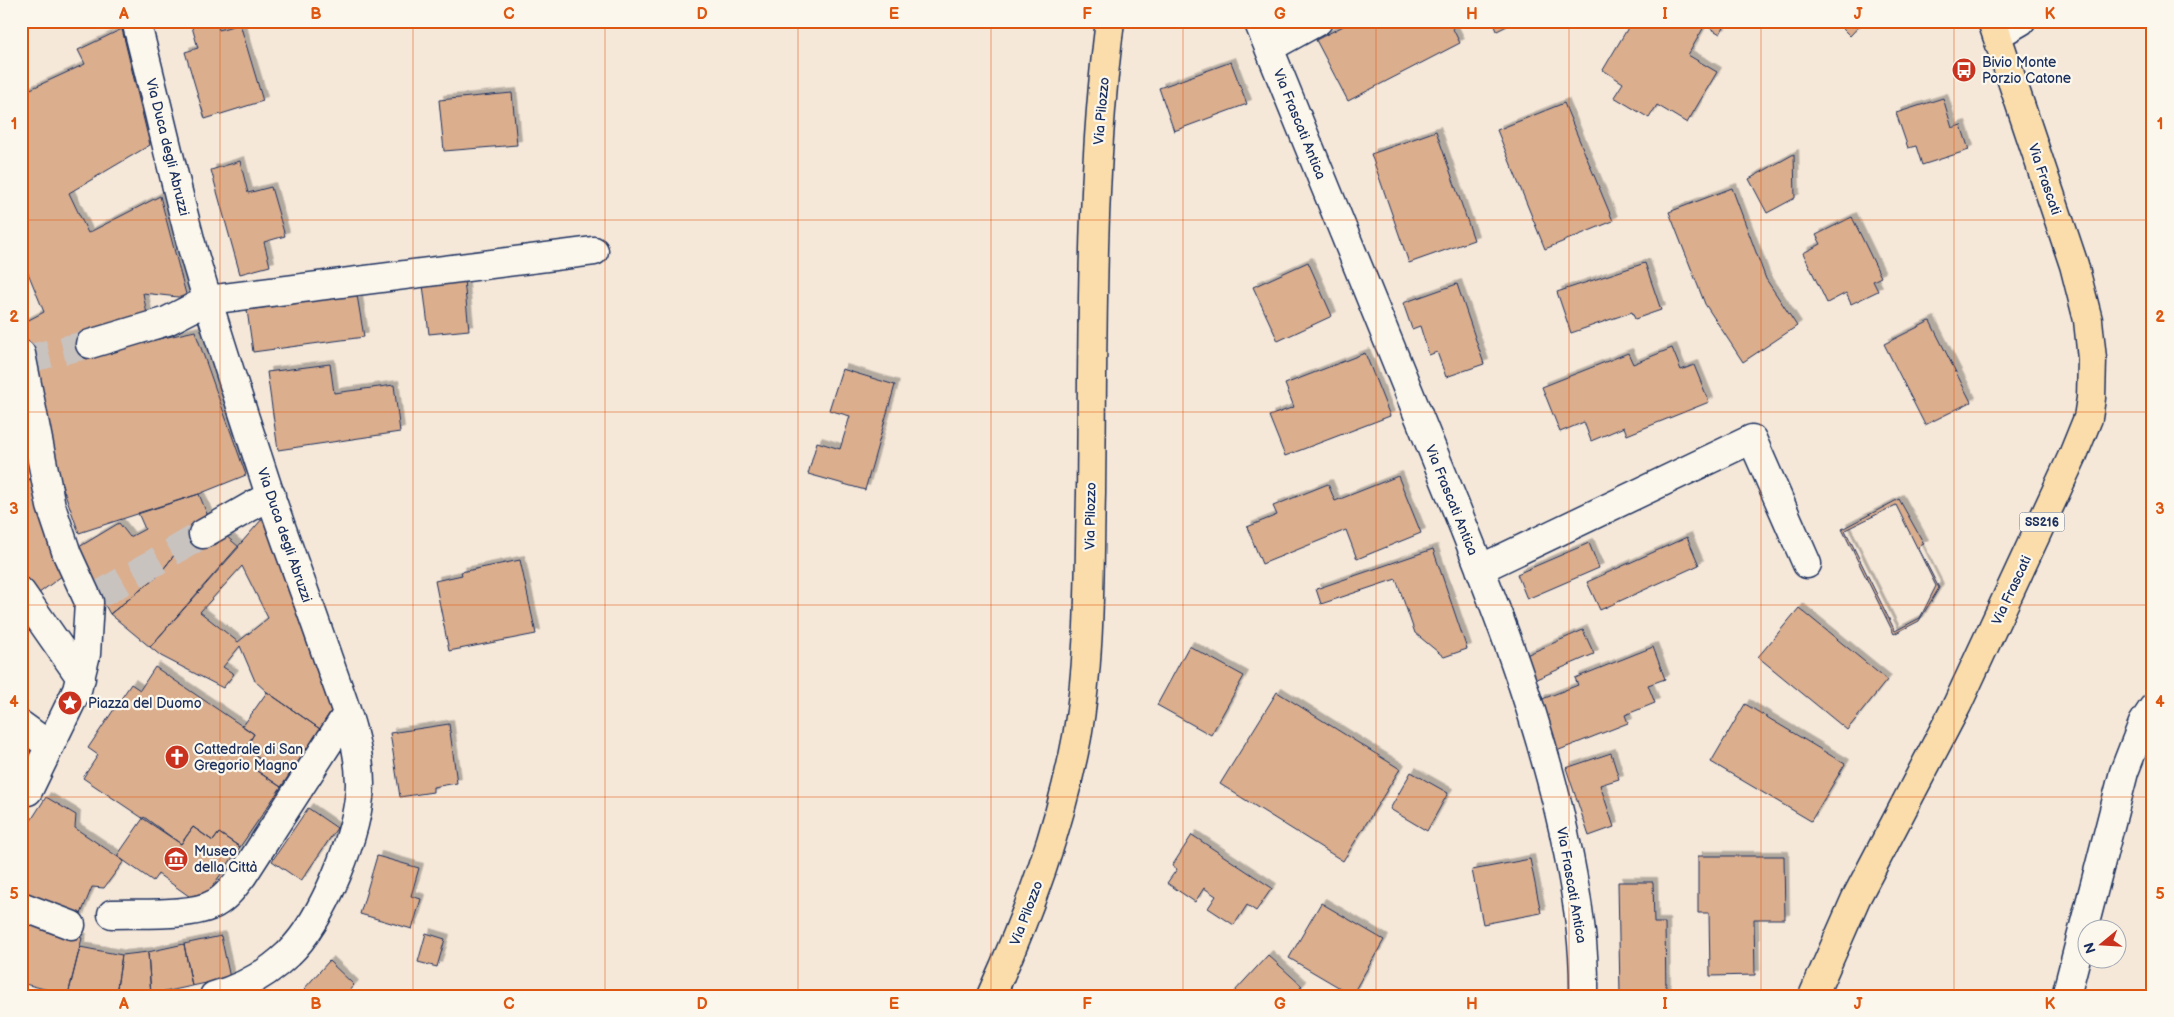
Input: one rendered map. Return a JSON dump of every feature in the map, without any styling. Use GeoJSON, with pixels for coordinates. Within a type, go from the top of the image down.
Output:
{"type":"FeatureCollection","features":[{"type":"Feature","properties":{"kind":"main road","name":"Via Pilozzo"},"geometry":{"type":"LineString","coordinates":[[991,996],[1031,904],[1047,857],[1069,778],[1083,697],[1088,618],[1096,180],[1100,113],[1110,21]]}},
{"type":"Feature","properties":{"kind":"main road","name":"Via Frascati"},"geometry":{"type":"LineString","coordinates":[[1813,996],[1856,898],[1975,668],[2073,455],[2088,418],[2093,379],[2084,299],[1994,28]]}},
{"type":"Feature","properties":{"kind":"street","name":"Via Duca degli Abruzzi"},"geometry":{"type":"LineString","coordinates":[[136,21],[208,300],[270,495],[347,714],[359,772],[360,786],[356,816],[341,862],[324,902],[296,946],[279,963],[246,984],[214,996]]}},
{"type":"Feature","properties":{"kind":"street","name":"Via Frascati Antica"},"geometry":{"type":"LineString","coordinates":[[1258,21],[1480,569],[1525,694],[1554,792],[1578,906],[1584,950],[1584,996]]}},
{"type":"Feature","properties":{"kind":"street"},"geometry":{"type":"LineString","coordinates":[[1269,48],[1318,21]]}},
{"type":"Feature","properties":{"kind":"street"},"geometry":{"type":"LineString","coordinates":[[1994,28],[2021,21]]}},
{"type":"Feature","properties":{"kind":"street"},"geometry":{"type":"LineString","coordinates":[[90,344],[167,321],[208,300],[594,251]]}},
{"type":"Feature","properties":{"kind":"street"},"geometry":{"type":"LineString","coordinates":[[21,354],[31,467],[94,599],[81,678],[72,702],[25,790]]}},
{"type":"Feature","properties":{"kind":"street"},"geometry":{"type":"LineString","coordinates":[[1480,569],[1752,439],[1807,564]]}},
{"type":"Feature","properties":{"kind":"street"},"geometry":{"type":"LineString","coordinates":[[202,534],[270,495]]}},
{"type":"Feature","properties":{"kind":"street"},"geometry":{"type":"LineString","coordinates":[[21,592],[81,678]]}},
{"type":"Feature","properties":{"kind":"street"},"geometry":{"type":"LineString","coordinates":[[2066,996],[2124,772],[2143,723],[2153,708]]}},
{"type":"Feature","properties":{"kind":"street"},"geometry":{"type":"LineString","coordinates":[[112,914],[196,910],[216,903],[225,896],[243,875],[347,714]]}},
{"type":"Feature","properties":{"kind":"street"},"geometry":{"type":"LineString","coordinates":[[21,725],[50,746]]}},
{"type":"Feature","properties":{"kind":"street"},"geometry":{"type":"LineString","coordinates":[[21,906],[71,926]]}},
{"type":"Feature","properties":{"kind":"building"},"geometry":{"type":"Polygon","coordinates":[[[21,21],[33,21],[21,28],[21,21]]]}},
{"type":"Feature","properties":{"kind":"building"},"geometry":{"type":"Polygon","coordinates":[[[216,21],[219,30],[240,24],[263,101],[205,119],[185,52],[198,48],[192,27],[216,21]]]}},
{"type":"Feature","properties":{"kind":"building"},"geometry":{"type":"Polygon","coordinates":[[[1353,21],[1449,21],[1460,43],[1348,101],[1316,40],[1353,21]]]}},
{"type":"Feature","properties":{"kind":"building"},"geometry":{"type":"Polygon","coordinates":[[[1493,21],[1517,21],[1497,31],[1493,21]]]}},
{"type":"Feature","properties":{"kind":"building"},"geometry":{"type":"Polygon","coordinates":[[[1632,21],[1727,21],[1720,34],[1705,25],[1688,55],[1717,72],[1687,123],[1657,105],[1649,118],[1614,97],[1623,83],[1603,70],[1632,21]]]}},
{"type":"Feature","properties":{"kind":"building"},"geometry":{"type":"Polygon","coordinates":[[[1835,21],[1864,21],[1850,36],[1835,21]]]}},
{"type":"Feature","properties":{"kind":"building"},"geometry":{"type":"Polygon","coordinates":[[[122,29],[150,145],[69,193],[88,233],[160,196],[187,298],[143,293],[148,320],[91,354],[195,331],[246,475],[199,494],[79,533],[47,443],[23,323],[44,312],[21,256],[21,86],[24,92],[85,64],[78,50],[122,29]]]}},
{"type":"Feature","properties":{"kind":"building"},"geometry":{"type":"Polygon","coordinates":[[[1231,62],[1247,104],[1174,131],[1159,88],[1231,62]]]}},
{"type":"Feature","properties":{"kind":"building"},"geometry":{"type":"Polygon","coordinates":[[[512,93],[517,145],[444,151],[439,100],[512,93]]]}},
{"type":"Feature","properties":{"kind":"building"},"geometry":{"type":"Polygon","coordinates":[[[1943,98],[1952,128],[1961,125],[1969,150],[1922,165],[1916,146],[1908,148],[1896,113],[1943,98]]]}},
{"type":"Feature","properties":{"kind":"building"},"geometry":{"type":"Polygon","coordinates":[[[1564,103],[1613,221],[1545,249],[1497,130],[1564,103]]]}},
{"type":"Feature","properties":{"kind":"building"},"geometry":{"type":"Polygon","coordinates":[[[1436,131],[1474,240],[1409,263],[1371,154],[1436,131]]]}},
{"type":"Feature","properties":{"kind":"building"},"geometry":{"type":"Polygon","coordinates":[[[1794,154],[1795,198],[1767,213],[1749,179],[1794,154]]]}},
{"type":"Feature","properties":{"kind":"building"},"geometry":{"type":"Polygon","coordinates":[[[240,161],[248,193],[271,187],[285,236],[264,242],[270,266],[240,274],[211,170],[240,161]]]}},
{"type":"Feature","properties":{"kind":"building"},"geometry":{"type":"Polygon","coordinates":[[[1732,188],[1766,279],[1797,326],[1743,362],[1705,304],[1669,212],[1732,188]]]}},
{"type":"Feature","properties":{"kind":"building"},"geometry":{"type":"Polygon","coordinates":[[[1852,217],[1881,277],[1873,281],[1878,291],[1851,304],[1846,293],[1827,303],[1803,253],[1821,244],[1816,235],[1852,217]]]}},
{"type":"Feature","properties":{"kind":"building"},"geometry":{"type":"Polygon","coordinates":[[[1308,262],[1332,316],[1278,341],[1253,287],[1308,262]]]}},
{"type":"Feature","properties":{"kind":"building"},"geometry":{"type":"Polygon","coordinates":[[[1645,263],[1661,310],[1635,319],[1632,312],[1571,333],[1557,292],[1645,263]]]}},
{"type":"Feature","properties":{"kind":"building"},"geometry":{"type":"Polygon","coordinates":[[[464,280],[469,330],[429,334],[423,285],[464,280]]]}},
{"type":"Feature","properties":{"kind":"building"},"geometry":{"type":"Polygon","coordinates":[[[1457,284],[1484,364],[1446,377],[1437,352],[1429,355],[1420,326],[1412,329],[1403,303],[1457,284]]]}},
{"type":"Feature","properties":{"kind":"building"},"geometry":{"type":"Polygon","coordinates":[[[357,295],[364,337],[253,352],[247,310],[357,295]]]}},
{"type":"Feature","properties":{"kind":"building"},"geometry":{"type":"Polygon","coordinates":[[[1930,321],[1971,402],[1925,425],[1884,344],[1930,321]]]}},
{"type":"Feature","properties":{"kind":"building"},"geometry":{"type":"Polygon","coordinates":[[[1672,348],[1681,370],[1694,365],[1709,402],[1627,435],[1624,427],[1591,441],[1584,422],[1560,432],[1542,387],[1628,353],[1633,364],[1672,348]]]}},
{"type":"Feature","properties":{"kind":"building"},"geometry":{"type":"Polygon","coordinates":[[[1365,353],[1390,416],[1285,456],[1269,416],[1294,407],[1285,384],[1365,353]]]}},
{"type":"Feature","properties":{"kind":"building"},"geometry":{"type":"Polygon","coordinates":[[[330,364],[334,393],[394,385],[400,432],[278,450],[267,372],[330,364]]]}},
{"type":"Feature","properties":{"kind":"building"},"geometry":{"type":"Polygon","coordinates":[[[842,369],[895,385],[865,490],[808,474],[817,442],[840,449],[850,416],[829,410],[842,369]]]}},
{"type":"Feature","properties":{"kind":"building"},"geometry":{"type":"Polygon","coordinates":[[[21,423],[27,452],[21,457],[21,423]]]}},
{"type":"Feature","properties":{"kind":"building"},"geometry":{"type":"Polygon","coordinates":[[[35,475],[63,575],[34,597],[21,579],[21,486],[35,475]]]}},
{"type":"Feature","properties":{"kind":"building"},"geometry":{"type":"Polygon","coordinates":[[[1398,476],[1421,533],[1357,559],[1346,530],[1262,564],[1247,527],[1277,515],[1273,506],[1328,484],[1335,501],[1398,476]]]}},
{"type":"Feature","properties":{"kind":"building"},"geometry":{"type":"Polygon","coordinates":[[[199,494],[209,519],[196,527],[158,576],[110,614],[74,550],[119,523],[130,537],[145,529],[138,513],[199,494]]]}},
{"type":"Feature","properties":{"kind":"building"},"geometry":{"type":"Polygon","coordinates":[[[1899,499],[1924,544],[1918,547],[1939,588],[1919,621],[1894,634],[1842,529],[1899,499]]]}},
{"type":"Feature","properties":{"kind":"building"},"geometry":{"type":"Polygon","coordinates":[[[1896,505],[1936,586],[1920,618],[1895,631],[1845,530],[1896,505]]]}},
{"type":"Feature","properties":{"kind":"building"},"geometry":{"type":"Polygon","coordinates":[[[263,518],[331,711],[320,729],[267,692],[255,681],[240,646],[223,667],[234,674],[223,688],[161,656],[150,647],[263,518]],[[242,566],[200,612],[238,642],[268,618],[242,566]]]}},
{"type":"Feature","properties":{"kind":"building"},"geometry":{"type":"Polygon","coordinates":[[[196,527],[215,545],[226,536],[239,547],[150,647],[110,614],[158,576],[196,527]]]}},
{"type":"Feature","properties":{"kind":"building"},"geometry":{"type":"Polygon","coordinates":[[[1687,537],[1699,565],[1600,610],[1587,582],[1687,537]]]}},
{"type":"Feature","properties":{"kind":"building"},"geometry":{"type":"Polygon","coordinates":[[[1589,543],[1599,568],[1527,599],[1517,574],[1589,543]]]}},
{"type":"Feature","properties":{"kind":"building"},"geometry":{"type":"Polygon","coordinates":[[[1433,549],[1467,649],[1444,657],[1415,633],[1396,579],[1321,604],[1316,589],[1433,549]]]}},
{"type":"Feature","properties":{"kind":"building"},"geometry":{"type":"Polygon","coordinates":[[[520,560],[536,634],[449,651],[435,581],[462,575],[461,572],[520,560]]]}},
{"type":"Feature","properties":{"kind":"building"},"geometry":{"type":"Polygon","coordinates":[[[1799,608],[1887,680],[1847,730],[1758,657],[1799,608]]]}},
{"type":"Feature","properties":{"kind":"building"},"geometry":{"type":"Polygon","coordinates":[[[21,611],[32,627],[21,637],[21,611]]]}},
{"type":"Feature","properties":{"kind":"building"},"geometry":{"type":"Polygon","coordinates":[[[1583,630],[1594,654],[1534,680],[1524,656],[1583,630]]]}},
{"type":"Feature","properties":{"kind":"building"},"geometry":{"type":"Polygon","coordinates":[[[1189,646],[1244,676],[1211,735],[1157,705],[1189,646]]]}},
{"type":"Feature","properties":{"kind":"building"},"geometry":{"type":"Polygon","coordinates":[[[1653,647],[1665,679],[1648,685],[1655,703],[1625,715],[1628,723],[1554,752],[1540,700],[1578,685],[1575,678],[1653,647]]]}},
{"type":"Feature","properties":{"kind":"building","name":"Cattedrale di San Gregorio Magno"},"geometry":{"type":"Polygon","coordinates":[[[155,667],[254,734],[245,749],[260,759],[254,769],[281,787],[240,847],[219,833],[213,841],[193,827],[181,844],[83,778],[98,755],[88,748],[131,684],[140,690],[155,667]]]}},
{"type":"Feature","properties":{"kind":"building"},"geometry":{"type":"Polygon","coordinates":[[[267,692],[320,729],[281,787],[254,769],[260,759],[245,749],[254,734],[243,726],[267,692]]]}},
{"type":"Feature","properties":{"kind":"building"},"geometry":{"type":"Polygon","coordinates":[[[1277,692],[1400,769],[1343,861],[1220,784],[1277,692]]]}},
{"type":"Feature","properties":{"kind":"building"},"geometry":{"type":"Polygon","coordinates":[[[1745,704],[1845,764],[1811,821],[1711,762],[1745,704]]]}},
{"type":"Feature","properties":{"kind":"building"},"geometry":{"type":"Polygon","coordinates":[[[449,724],[457,783],[433,787],[433,792],[400,797],[390,733],[449,724]]]}},
{"type":"Feature","properties":{"kind":"building"},"geometry":{"type":"Polygon","coordinates":[[[21,728],[39,741],[21,776],[21,728]]]}},
{"type":"Feature","properties":{"kind":"building"},"geometry":{"type":"Polygon","coordinates":[[[1611,753],[1619,779],[1600,785],[1614,827],[1589,836],[1566,768],[1611,753]]]}},
{"type":"Feature","properties":{"kind":"building"},"geometry":{"type":"Polygon","coordinates":[[[1411,772],[1448,793],[1427,831],[1390,809],[1411,772]]]}},
{"type":"Feature","properties":{"kind":"building"},"geometry":{"type":"Polygon","coordinates":[[[46,797],[76,815],[75,828],[124,861],[104,888],[92,887],[79,919],[21,895],[21,836],[46,797]]]}},
{"type":"Feature","properties":{"kind":"building"},"geometry":{"type":"Polygon","coordinates":[[[308,808],[337,828],[301,881],[272,861],[308,808]]]}},
{"type":"Feature","properties":{"kind":"building","name":"Museo della Città"},"geometry":{"type":"Polygon","coordinates":[[[144,817],[181,844],[193,827],[213,841],[219,833],[240,847],[200,904],[158,874],[153,881],[117,856],[144,817]]]}},
{"type":"Feature","properties":{"kind":"building"},"geometry":{"type":"Polygon","coordinates":[[[1192,835],[1272,888],[1256,911],[1247,905],[1234,925],[1208,908],[1216,896],[1204,888],[1195,902],[1167,883],[1177,869],[1172,866],[1192,835]]]}},
{"type":"Feature","properties":{"kind":"building"},"geometry":{"type":"Polygon","coordinates":[[[377,856],[419,868],[411,896],[421,899],[412,929],[360,914],[377,856]]]}},
{"type":"Feature","properties":{"kind":"building"},"geometry":{"type":"Polygon","coordinates":[[[1698,856],[1784,856],[1785,919],[1754,919],[1755,975],[1710,976],[1709,913],[1698,913],[1698,856]]]}},
{"type":"Feature","properties":{"kind":"building"},"geometry":{"type":"Polygon","coordinates":[[[1530,859],[1541,913],[1483,924],[1472,870],[1530,859]]]}},
{"type":"Feature","properties":{"kind":"building"},"geometry":{"type":"Polygon","coordinates":[[[1618,882],[1653,882],[1654,923],[1665,923],[1666,996],[1620,996],[1618,882]]]}},
{"type":"Feature","properties":{"kind":"building"},"geometry":{"type":"Polygon","coordinates":[[[1321,903],[1384,940],[1352,995],[1289,958],[1321,903]]]}},
{"type":"Feature","properties":{"kind":"building"},"geometry":{"type":"Polygon","coordinates":[[[22,923],[82,938],[68,995],[21,983],[22,923]]]}},
{"type":"Feature","properties":{"kind":"building"},"geometry":{"type":"Polygon","coordinates":[[[426,933],[445,939],[437,967],[418,962],[426,933]]]}},
{"type":"Feature","properties":{"kind":"building"},"geometry":{"type":"Polygon","coordinates":[[[221,936],[230,978],[192,986],[184,944],[221,936]]]}},
{"type":"Feature","properties":{"kind":"building"},"geometry":{"type":"Polygon","coordinates":[[[184,944],[192,986],[151,995],[148,952],[184,944]]]}},
{"type":"Feature","properties":{"kind":"building"},"geometry":{"type":"Polygon","coordinates":[[[80,947],[122,955],[116,994],[68,995],[80,947]]]}},
{"type":"Feature","properties":{"kind":"building"},"geometry":{"type":"Polygon","coordinates":[[[148,952],[151,995],[116,994],[122,955],[148,952]]]}},
{"type":"Feature","properties":{"kind":"building"},"geometry":{"type":"Polygon","coordinates":[[[1268,955],[1302,986],[1293,996],[1238,996],[1234,992],[1268,955]]]}},
{"type":"Feature","properties":{"kind":"building"},"geometry":{"type":"Polygon","coordinates":[[[329,961],[354,985],[344,996],[311,996],[304,989],[329,961]]]}},
{"type":"Feature","properties":{"kind":"tunnel"},"geometry":{"type":"LineString","coordinates":[[22,360],[90,344]]}},
{"type":"Feature","properties":{"kind":"tunnel"},"geometry":{"type":"LineString","coordinates":[[99,595],[203,534]]}},
{"type":"Feature","properties":{"kind":"place","name":"Bivio Monte Porzio Catone"},"geometry":{"type":"Point","coordinates":[1964,70]}},
{"type":"Feature","properties":{"kind":"place","name":"Piazza del Duomo"},"geometry":{"type":"Point","coordinates":[70,703]}},
{"type":"Feature","properties":{"kind":"place","name":"Cattedrale di San Gregorio Magno"},"geometry":{"type":"Point","coordinates":[177,757]}},
{"type":"Feature","properties":{"kind":"place","name":"Museo della Città"},"geometry":{"type":"Point","coordinates":[176,859]}}]}
